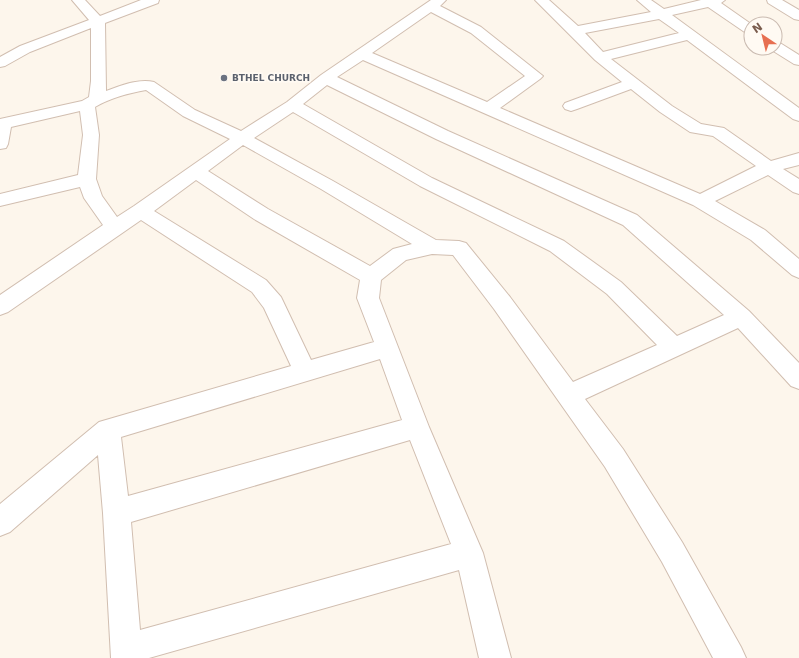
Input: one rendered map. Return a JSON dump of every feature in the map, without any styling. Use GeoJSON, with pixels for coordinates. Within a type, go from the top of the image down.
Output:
{"type":"FeatureCollection","features":[{"type":"Feature","properties":{"kind":"street"},"geometry":{"type":"LineString","coordinates":[[78,0],[98,21],[99,81],[92,102],[87,179],[92,198],[114,227]]}},
{"type":"Feature","properties":{"kind":"street"},"geometry":{"type":"LineString","coordinates":[[0,63],[25,49],[152,0]]}},
{"type":"Feature","properties":{"kind":"street"},"geometry":{"type":"LineString","coordinates":[[541,0],[575,31],[600,57],[666,109],[696,128],[718,132],[799,188]]}},
{"type":"Feature","properties":{"kind":"street"},"geometry":{"type":"LineString","coordinates":[[643,0],[799,116]]}},
{"type":"Feature","properties":{"kind":"street"},"geometry":{"type":"LineString","coordinates":[[773,0],[799,16]]}},
{"type":"Feature","properties":{"kind":"street"},"geometry":{"type":"LineString","coordinates":[[575,31],[662,14],[712,1],[743,24]]}},
{"type":"Feature","properties":{"kind":"street"},"geometry":{"type":"LineString","coordinates":[[0,306],[114,227],[141,211],[242,138],[293,106],[326,78],[435,3],[476,30],[534,76],[488,109]]}},
{"type":"Feature","properties":{"kind":"street"},"geometry":{"type":"LineString","coordinates":[[600,57],[689,35]]}},
{"type":"Feature","properties":{"kind":"street"},"geometry":{"type":"LineString","coordinates":[[783,51],[799,61]]}},
{"type":"Feature","properties":{"kind":"street"},"geometry":{"type":"LineString","coordinates":[[362,54],[700,201],[758,235],[799,270]]}},
{"type":"Feature","properties":{"kind":"street"},"geometry":{"type":"LineString","coordinates":[[326,78],[442,135],[630,220],[741,317],[799,379]]}},
{"type":"Feature","properties":{"kind":"street"},"geometry":{"type":"LineString","coordinates":[[571,106],[633,83]]}},
{"type":"Feature","properties":{"kind":"street"},"geometry":{"type":"LineString","coordinates":[[0,144],[2,124],[92,102],[131,88],[149,85],[189,113],[242,138],[327,185],[432,247]]}},
{"type":"Feature","properties":{"kind":"street"},"geometry":{"type":"LineString","coordinates":[[293,106],[426,182],[558,246],[614,288],[673,347]]}},
{"type":"Feature","properties":{"kind":"street"},"geometry":{"type":"LineString","coordinates":[[700,201],[769,167],[799,159]]}},
{"type":"Feature","properties":{"kind":"street"},"geometry":{"type":"LineString","coordinates":[[195,171],[261,214],[371,276]]}},
{"type":"Feature","properties":{"kind":"street"},"geometry":{"type":"LineString","coordinates":[[0,200],[87,179]]}},
{"type":"Feature","properties":{"kind":"street"},"geometry":{"type":"LineString","coordinates":[[141,211],[260,286],[273,303],[305,372]]}},
{"type":"Feature","properties":{"kind":"street"},"geometry":{"type":"LineString","coordinates":[[495,658],[469,553],[417,427],[368,298],[371,276],[400,254],[432,247],[459,248],[502,303],[569,395],[614,458],[672,552],[730,658]]}},
{"type":"Feature","properties":{"kind":"street"},"geometry":{"type":"LineString","coordinates":[[569,395],[741,317]]}},
{"type":"Feature","properties":{"kind":"street"},"geometry":{"type":"LineString","coordinates":[[0,522],[108,430],[386,348]]}},
{"type":"Feature","properties":{"kind":"street"},"geometry":{"type":"LineString","coordinates":[[117,513],[417,427]]}},
{"type":"Feature","properties":{"kind":"street"},"geometry":{"type":"LineString","coordinates":[[108,430],[117,513],[126,653],[469,553]]}},
{"type":"Feature","properties":{"kind":"place","name":"BTHEL CHURCH"},"geometry":{"type":"Point","coordinates":[224,78]}}]}
